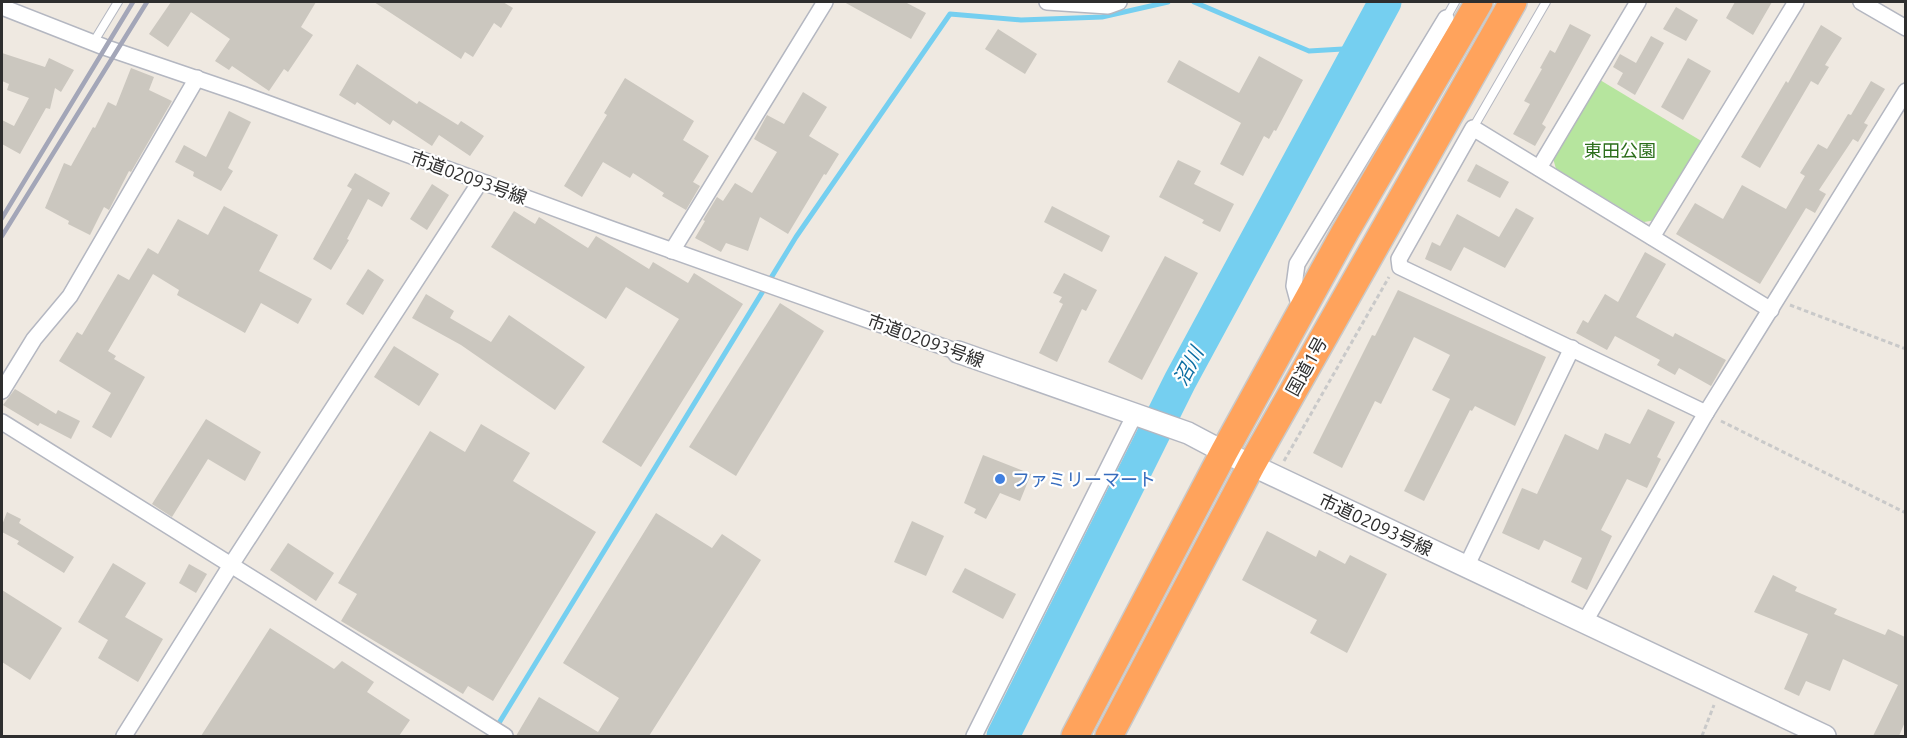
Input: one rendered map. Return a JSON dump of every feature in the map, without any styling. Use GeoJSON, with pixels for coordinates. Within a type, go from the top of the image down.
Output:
{"type":"FeatureCollection","features":[{"type":"Feature","properties":{"kind":"highway","name":"国道1号"},"geometry":{"type":"LineString","coordinates":[[1075,736],[1224,452],[1345,232],[1479,2]]}},
{"type":"Feature","properties":{"kind":"highway","name":"国道1号"},"geometry":{"type":"LineString","coordinates":[[1109,736],[1251,464],[1513,2]]}},
{"type":"Feature","properties":{"kind":"street"},"geometry":{"type":"LineString","coordinates":[[672,251],[825,2]]}},
{"type":"Feature","properties":{"kind":"street"},"geometry":{"type":"LineString","coordinates":[[1047,2],[1108,6],[1119,2]]}},
{"type":"Feature","properties":{"kind":"street"},"geometry":{"type":"LineString","coordinates":[[1539,168],[1638,2]]}},
{"type":"Feature","properties":{"kind":"street"},"geometry":{"type":"LineString","coordinates":[[1652,237],[1796,2]]}},
{"type":"Feature","properties":{"kind":"street"},"geometry":{"type":"LineString","coordinates":[[1861,2],[1905,28]]}},
{"type":"Feature","properties":{"kind":"street","name":"市道02093号線"},"geometry":{"type":"LineString","coordinates":[[2,7],[93,43],[197,78],[672,251],[1188,433],[1825,736]]}},
{"type":"Feature","properties":{"kind":"street"},"geometry":{"type":"LineString","coordinates":[[1301,312],[1293,286],[1298,264],[1446,18]]}},
{"type":"Feature","properties":{"kind":"street"},"geometry":{"type":"LineString","coordinates":[[2,392],[34,339],[70,296],[197,78]]}},
{"type":"Feature","properties":{"kind":"street"},"geometry":{"type":"LineString","coordinates":[[1584,623],[1706,413],[1905,91]]}},
{"type":"Feature","properties":{"kind":"street"},"geometry":{"type":"LineString","coordinates":[[1706,413],[1400,267],[1399,259],[1473,128],[1652,237],[1774,305]]}},
{"type":"Feature","properties":{"kind":"street"},"geometry":{"type":"LineString","coordinates":[[124,736],[231,565],[480,182]]}},
{"type":"Feature","properties":{"kind":"street"},"geometry":{"type":"LineString","coordinates":[[1466,567],[1572,348]]}},
{"type":"Feature","properties":{"kind":"street"},"geometry":{"type":"LineString","coordinates":[[974,736],[1138,415]]}},
{"type":"Feature","properties":{"kind":"street"},"geometry":{"type":"LineString","coordinates":[[2,422],[505,736]]}},
{"type":"Feature","properties":{"kind":"lane"},"geometry":{"type":"LineString","coordinates":[[93,43],[118,2]]}},
{"type":"Feature","properties":{"kind":"lane"},"geometry":{"type":"LineString","coordinates":[[1446,18],[1455,2]]}},
{"type":"Feature","properties":{"kind":"lane"},"geometry":{"type":"LineString","coordinates":[[1473,128],[1546,2]]}},
{"type":"Feature","properties":{"kind":"path"},"geometry":{"type":"LineString","coordinates":[[1276,476],[1399,259]]}},
{"type":"Feature","properties":{"kind":"path"},"geometry":{"type":"LineString","coordinates":[[1774,305],[1905,349]]}},
{"type":"Feature","properties":{"kind":"path"},"geometry":{"type":"LineString","coordinates":[[1706,413],[1905,513]]}},
{"type":"Feature","properties":{"kind":"path"},"geometry":{"type":"LineString","coordinates":[[1702,736],[1721,687]]}},
{"type":"Feature","properties":{"kind":"green space","name":"東田公園"},"geometry":{"type":"Polygon","coordinates":[[[1600,80],[1703,142],[1656,220],[1644,222],[1556,169],[1553,158],[1600,80]]]}},
{"type":"Feature","properties":{"kind":"building"},"geometry":{"type":"Polygon","coordinates":[[[171,2],[316,2],[301,27],[313,35],[288,72],[284,69],[269,91],[232,66],[229,70],[215,61],[230,39],[191,12],[168,47],[149,34],[171,2]]]}},
{"type":"Feature","properties":{"kind":"building"},"geometry":{"type":"Polygon","coordinates":[[[374,2],[503,2],[513,8],[501,28],[494,23],[473,57],[465,52],[461,59],[374,2]]]}},
{"type":"Feature","properties":{"kind":"building"},"geometry":{"type":"Polygon","coordinates":[[[844,2],[905,2],[926,13],[911,39],[844,2]]]}},
{"type":"Feature","properties":{"kind":"building"},"geometry":{"type":"Polygon","coordinates":[[[1735,2],[1772,2],[1753,35],[1726,18],[1735,2]]]}},
{"type":"Feature","properties":{"kind":"building"},"geometry":{"type":"Polygon","coordinates":[[[1676,7],[1698,20],[1686,41],[1663,29],[1676,7]]]}},
{"type":"Feature","properties":{"kind":"building"},"geometry":{"type":"Polygon","coordinates":[[[1570,24],[1591,35],[1542,124],[1546,127],[1535,146],[1513,134],[1530,104],[1524,101],[1542,69],[1540,68],[1550,50],[1555,53],[1570,24]]]}},
{"type":"Feature","properties":{"kind":"building"},"geometry":{"type":"Polygon","coordinates":[[[1821,25],[1842,38],[1825,65],[1829,67],[1818,85],[1811,81],[1760,168],[1741,157],[1786,81],[1788,83],[1821,25]]]}},
{"type":"Feature","properties":{"kind":"building"},"geometry":{"type":"Polygon","coordinates":[[[998,29],[1037,54],[1025,74],[985,49],[998,29]]]}},
{"type":"Feature","properties":{"kind":"building"},"geometry":{"type":"Polygon","coordinates":[[[1651,36],[1664,43],[1635,95],[1617,84],[1623,73],[1613,67],[1620,54],[1636,63],[1651,36]]]}},
{"type":"Feature","properties":{"kind":"building"},"geometry":{"type":"Polygon","coordinates":[[[2,53],[45,67],[49,58],[74,70],[61,92],[55,88],[50,109],[46,108],[20,154],[2,144],[2,120],[14,126],[29,98],[7,90],[9,84],[2,81],[2,53]]]}},
{"type":"Feature","properties":{"kind":"building"},"geometry":{"type":"Polygon","coordinates":[[[1259,56],[1303,80],[1276,131],[1274,130],[1269,139],[1264,136],[1243,176],[1220,164],[1241,123],[1167,82],[1179,60],[1239,93],[1259,56]]]}},
{"type":"Feature","properties":{"kind":"building"},"geometry":{"type":"Polygon","coordinates":[[[1688,58],[1711,71],[1683,120],[1661,107],[1688,58]]]}},
{"type":"Feature","properties":{"kind":"building"},"geometry":{"type":"Polygon","coordinates":[[[357,64],[417,104],[419,101],[458,125],[461,121],[484,136],[470,156],[439,135],[432,146],[393,120],[390,125],[357,102],[355,105],[339,95],[357,64]]]}},
{"type":"Feature","properties":{"kind":"building"},"geometry":{"type":"Polygon","coordinates":[[[131,68],[154,77],[149,90],[172,101],[131,172],[129,171],[109,210],[104,207],[90,235],[68,224],[69,221],[45,208],[64,163],[71,166],[108,102],[116,106],[131,68]]]}},
{"type":"Feature","properties":{"kind":"building"},"geometry":{"type":"Polygon","coordinates":[[[625,78],[694,121],[683,140],[709,156],[693,182],[700,186],[686,210],[662,196],[664,193],[633,173],[630,178],[603,162],[582,197],[564,186],[607,115],[604,113],[625,78]]]}},
{"type":"Feature","properties":{"kind":"building"},"geometry":{"type":"Polygon","coordinates":[[[1871,81],[1885,89],[1864,123],[1868,125],[1858,142],[1853,139],[1819,190],[1826,194],[1815,213],[1806,208],[1760,284],[1676,234],[1695,203],[1723,219],[1742,185],[1786,209],[1805,176],[1800,173],[1818,144],[1827,149],[1871,81]]]}},
{"type":"Feature","properties":{"kind":"building"},"geometry":{"type":"Polygon","coordinates":[[[803,92],[827,107],[809,136],[839,154],[826,175],[824,174],[788,234],[760,217],[748,251],[726,243],[721,252],[695,238],[717,197],[723,201],[735,183],[752,193],[777,152],[754,139],[767,115],[784,124],[803,92]]]}},
{"type":"Feature","properties":{"kind":"building"},"geometry":{"type":"Polygon","coordinates":[[[229,111],[251,122],[228,168],[233,171],[221,191],[193,176],[194,172],[175,162],[184,145],[206,157],[229,111]]]}},
{"type":"Feature","properties":{"kind":"building"},"geometry":{"type":"Polygon","coordinates":[[[1178,160],[1201,171],[1194,184],[1234,204],[1220,232],[1202,223],[1204,220],[1159,197],[1178,160]]]}},
{"type":"Feature","properties":{"kind":"building"},"geometry":{"type":"Polygon","coordinates":[[[1476,164],[1509,182],[1500,198],[1467,181],[1476,164]]]}},
{"type":"Feature","properties":{"kind":"building"},"geometry":{"type":"Polygon","coordinates":[[[355,173],[390,193],[382,207],[368,199],[347,239],[349,240],[331,270],[313,259],[352,189],[347,186],[355,173]]]}},
{"type":"Feature","properties":{"kind":"building"},"geometry":{"type":"Polygon","coordinates":[[[432,184],[449,195],[427,230],[410,219],[432,184]]]}},
{"type":"Feature","properties":{"kind":"building"},"geometry":{"type":"Polygon","coordinates":[[[224,206],[278,235],[259,271],[312,299],[298,324],[261,303],[245,333],[177,295],[179,290],[153,274],[108,351],[116,356],[114,359],[145,377],[111,438],[92,427],[111,393],[59,361],[77,332],[82,335],[118,274],[129,280],[148,248],[158,254],[178,219],[208,235],[224,206]]]}},
{"type":"Feature","properties":{"kind":"building"},"geometry":{"type":"Polygon","coordinates":[[[1052,206],[1110,236],[1102,252],[1044,222],[1052,206]]]}},
{"type":"Feature","properties":{"kind":"building"},"geometry":{"type":"Polygon","coordinates":[[[1516,208],[1534,218],[1505,268],[1464,247],[1451,271],[1425,259],[1432,242],[1440,246],[1457,214],[1499,237],[1516,208]]]}},
{"type":"Feature","properties":{"kind":"building"},"geometry":{"type":"Polygon","coordinates":[[[514,211],[535,224],[539,217],[588,248],[596,236],[649,269],[653,262],[688,283],[694,273],[743,304],[641,467],[602,442],[679,319],[626,287],[606,319],[491,247],[514,211]]]}},
{"type":"Feature","properties":{"kind":"building"},"geometry":{"type":"Polygon","coordinates":[[[1645,252],[1666,264],[1636,317],[1673,337],[1675,333],[1726,360],[1711,386],[1679,368],[1675,375],[1657,365],[1660,360],[1615,336],[1607,350],[1576,333],[1583,320],[1588,323],[1605,294],[1618,302],[1645,252]]]}},
{"type":"Feature","properties":{"kind":"building"},"geometry":{"type":"Polygon","coordinates":[[[1165,256],[1198,273],[1142,380],[1108,362],[1165,256]]]}},
{"type":"Feature","properties":{"kind":"building"},"geometry":{"type":"Polygon","coordinates":[[[368,269],[384,280],[363,315],[346,304],[368,269]]]}},
{"type":"Feature","properties":{"kind":"building"},"geometry":{"type":"Polygon","coordinates":[[[1064,273],[1097,290],[1086,311],[1082,309],[1057,362],[1039,353],[1063,304],[1059,302],[1062,297],[1053,293],[1064,273]]]}},
{"type":"Feature","properties":{"kind":"building"},"geometry":{"type":"Polygon","coordinates":[[[1398,290],[1546,357],[1515,426],[1475,406],[1472,411],[1470,410],[1424,501],[1404,491],[1450,399],[1432,390],[1450,355],[1414,337],[1381,404],[1375,401],[1342,468],[1313,453],[1372,335],[1375,336],[1398,290]]]}},
{"type":"Feature","properties":{"kind":"building"},"geometry":{"type":"Polygon","coordinates":[[[426,294],[454,311],[450,318],[491,342],[509,315],[585,367],[555,410],[461,345],[412,318],[426,294]]]}},
{"type":"Feature","properties":{"kind":"building"},"geometry":{"type":"Polygon","coordinates":[[[780,303],[824,331],[736,476],[689,447],[780,303]]]}},
{"type":"Feature","properties":{"kind":"building"},"geometry":{"type":"Polygon","coordinates":[[[394,346],[439,374],[419,406],[374,377],[394,346]]]}},
{"type":"Feature","properties":{"kind":"building"},"geometry":{"type":"Polygon","coordinates":[[[15,389],[56,414],[58,410],[80,421],[71,439],[40,423],[38,426],[3,405],[15,389]]]}},
{"type":"Feature","properties":{"kind":"building"},"geometry":{"type":"Polygon","coordinates":[[[1648,409],[1675,422],[1657,457],[1661,459],[1647,488],[1627,479],[1601,530],[1612,536],[1587,590],[1571,582],[1582,558],[1544,540],[1539,550],[1502,533],[1522,488],[1537,494],[1565,434],[1598,450],[1605,433],[1630,444],[1648,409]]]}},
{"type":"Feature","properties":{"kind":"building"},"geometry":{"type":"Polygon","coordinates":[[[206,419],[261,452],[245,481],[208,459],[172,517],[152,504],[206,419]]]}},
{"type":"Feature","properties":{"kind":"building"},"geometry":{"type":"Polygon","coordinates":[[[481,424],[530,453],[513,481],[596,532],[493,701],[468,686],[463,694],[341,621],[357,594],[338,583],[430,431],[465,452],[481,424]]]}},
{"type":"Feature","properties":{"kind":"building"},"geometry":{"type":"Polygon","coordinates":[[[983,455],[1031,474],[1020,501],[1000,493],[986,519],[974,513],[976,509],[964,503],[983,455]]]}},
{"type":"Feature","properties":{"kind":"building"},"geometry":{"type":"Polygon","coordinates":[[[7,512],[21,519],[19,523],[74,557],[64,573],[17,544],[19,541],[2,532],[7,512]]]}},
{"type":"Feature","properties":{"kind":"building"},"geometry":{"type":"Polygon","coordinates":[[[656,513],[712,548],[722,534],[761,560],[649,736],[516,736],[539,697],[598,732],[619,698],[563,663],[656,513]]]}},
{"type":"Feature","properties":{"kind":"building"},"geometry":{"type":"Polygon","coordinates":[[[912,521],[944,536],[926,576],[894,562],[912,521]]]}},
{"type":"Feature","properties":{"kind":"building"},"geometry":{"type":"Polygon","coordinates":[[[1267,531],[1316,557],[1319,550],[1345,564],[1350,555],[1387,574],[1347,653],[1310,633],[1317,620],[1242,580],[1267,531]]]}},
{"type":"Feature","properties":{"kind":"building"},"geometry":{"type":"Polygon","coordinates":[[[288,543],[334,573],[316,601],[270,570],[288,543]]]}},
{"type":"Feature","properties":{"kind":"building"},"geometry":{"type":"Polygon","coordinates":[[[113,563],[146,583],[125,617],[163,639],[138,682],[98,658],[108,640],[78,622],[113,563]]]}},
{"type":"Feature","properties":{"kind":"building"},"geometry":{"type":"Polygon","coordinates":[[[189,564],[207,574],[196,593],[179,583],[189,564]]]}},
{"type":"Feature","properties":{"kind":"building"},"geometry":{"type":"Polygon","coordinates":[[[965,568],[1016,594],[1003,619],[952,592],[965,568]]]}},
{"type":"Feature","properties":{"kind":"building"},"geometry":{"type":"Polygon","coordinates":[[[1773,575],[1797,587],[1795,591],[1837,609],[1834,614],[1885,635],[1888,629],[1905,637],[1905,722],[1899,736],[1873,736],[1898,685],[1843,659],[1830,691],[1806,681],[1799,696],[1784,689],[1808,634],[1754,612],[1773,575]]]}},
{"type":"Feature","properties":{"kind":"building"},"geometry":{"type":"Polygon","coordinates":[[[2,590],[62,628],[30,680],[2,662],[2,590]]]}},
{"type":"Feature","properties":{"kind":"building"},"geometry":{"type":"Polygon","coordinates":[[[270,628],[334,669],[342,661],[374,682],[367,692],[410,720],[399,736],[201,736],[270,628]]]}},
{"type":"Feature","properties":{"kind":"waterway"},"geometry":{"type":"LineString","coordinates":[[499,723],[796,237],[950,14],[1021,20],[1102,17],[1168,2]]}},
{"type":"Feature","properties":{"kind":"waterway"},"geometry":{"type":"LineString","coordinates":[[1194,2],[1309,51],[1360,48]]}},
{"type":"Feature","properties":{"kind":"waterway","name":"沼川"},"geometry":{"type":"LineString","coordinates":[[1003,736],[1180,381],[1385,2]]}},
{"type":"Feature","properties":{"kind":"railway"},"geometry":{"type":"LineString","coordinates":[[2,218],[133,2]]}},
{"type":"Feature","properties":{"kind":"railway"},"geometry":{"type":"LineString","coordinates":[[2,236],[147,2]]}},
{"type":"Feature","properties":{"kind":"place","name":"ファミリーマート"},"geometry":{"type":"Point","coordinates":[1000,479]}}]}
